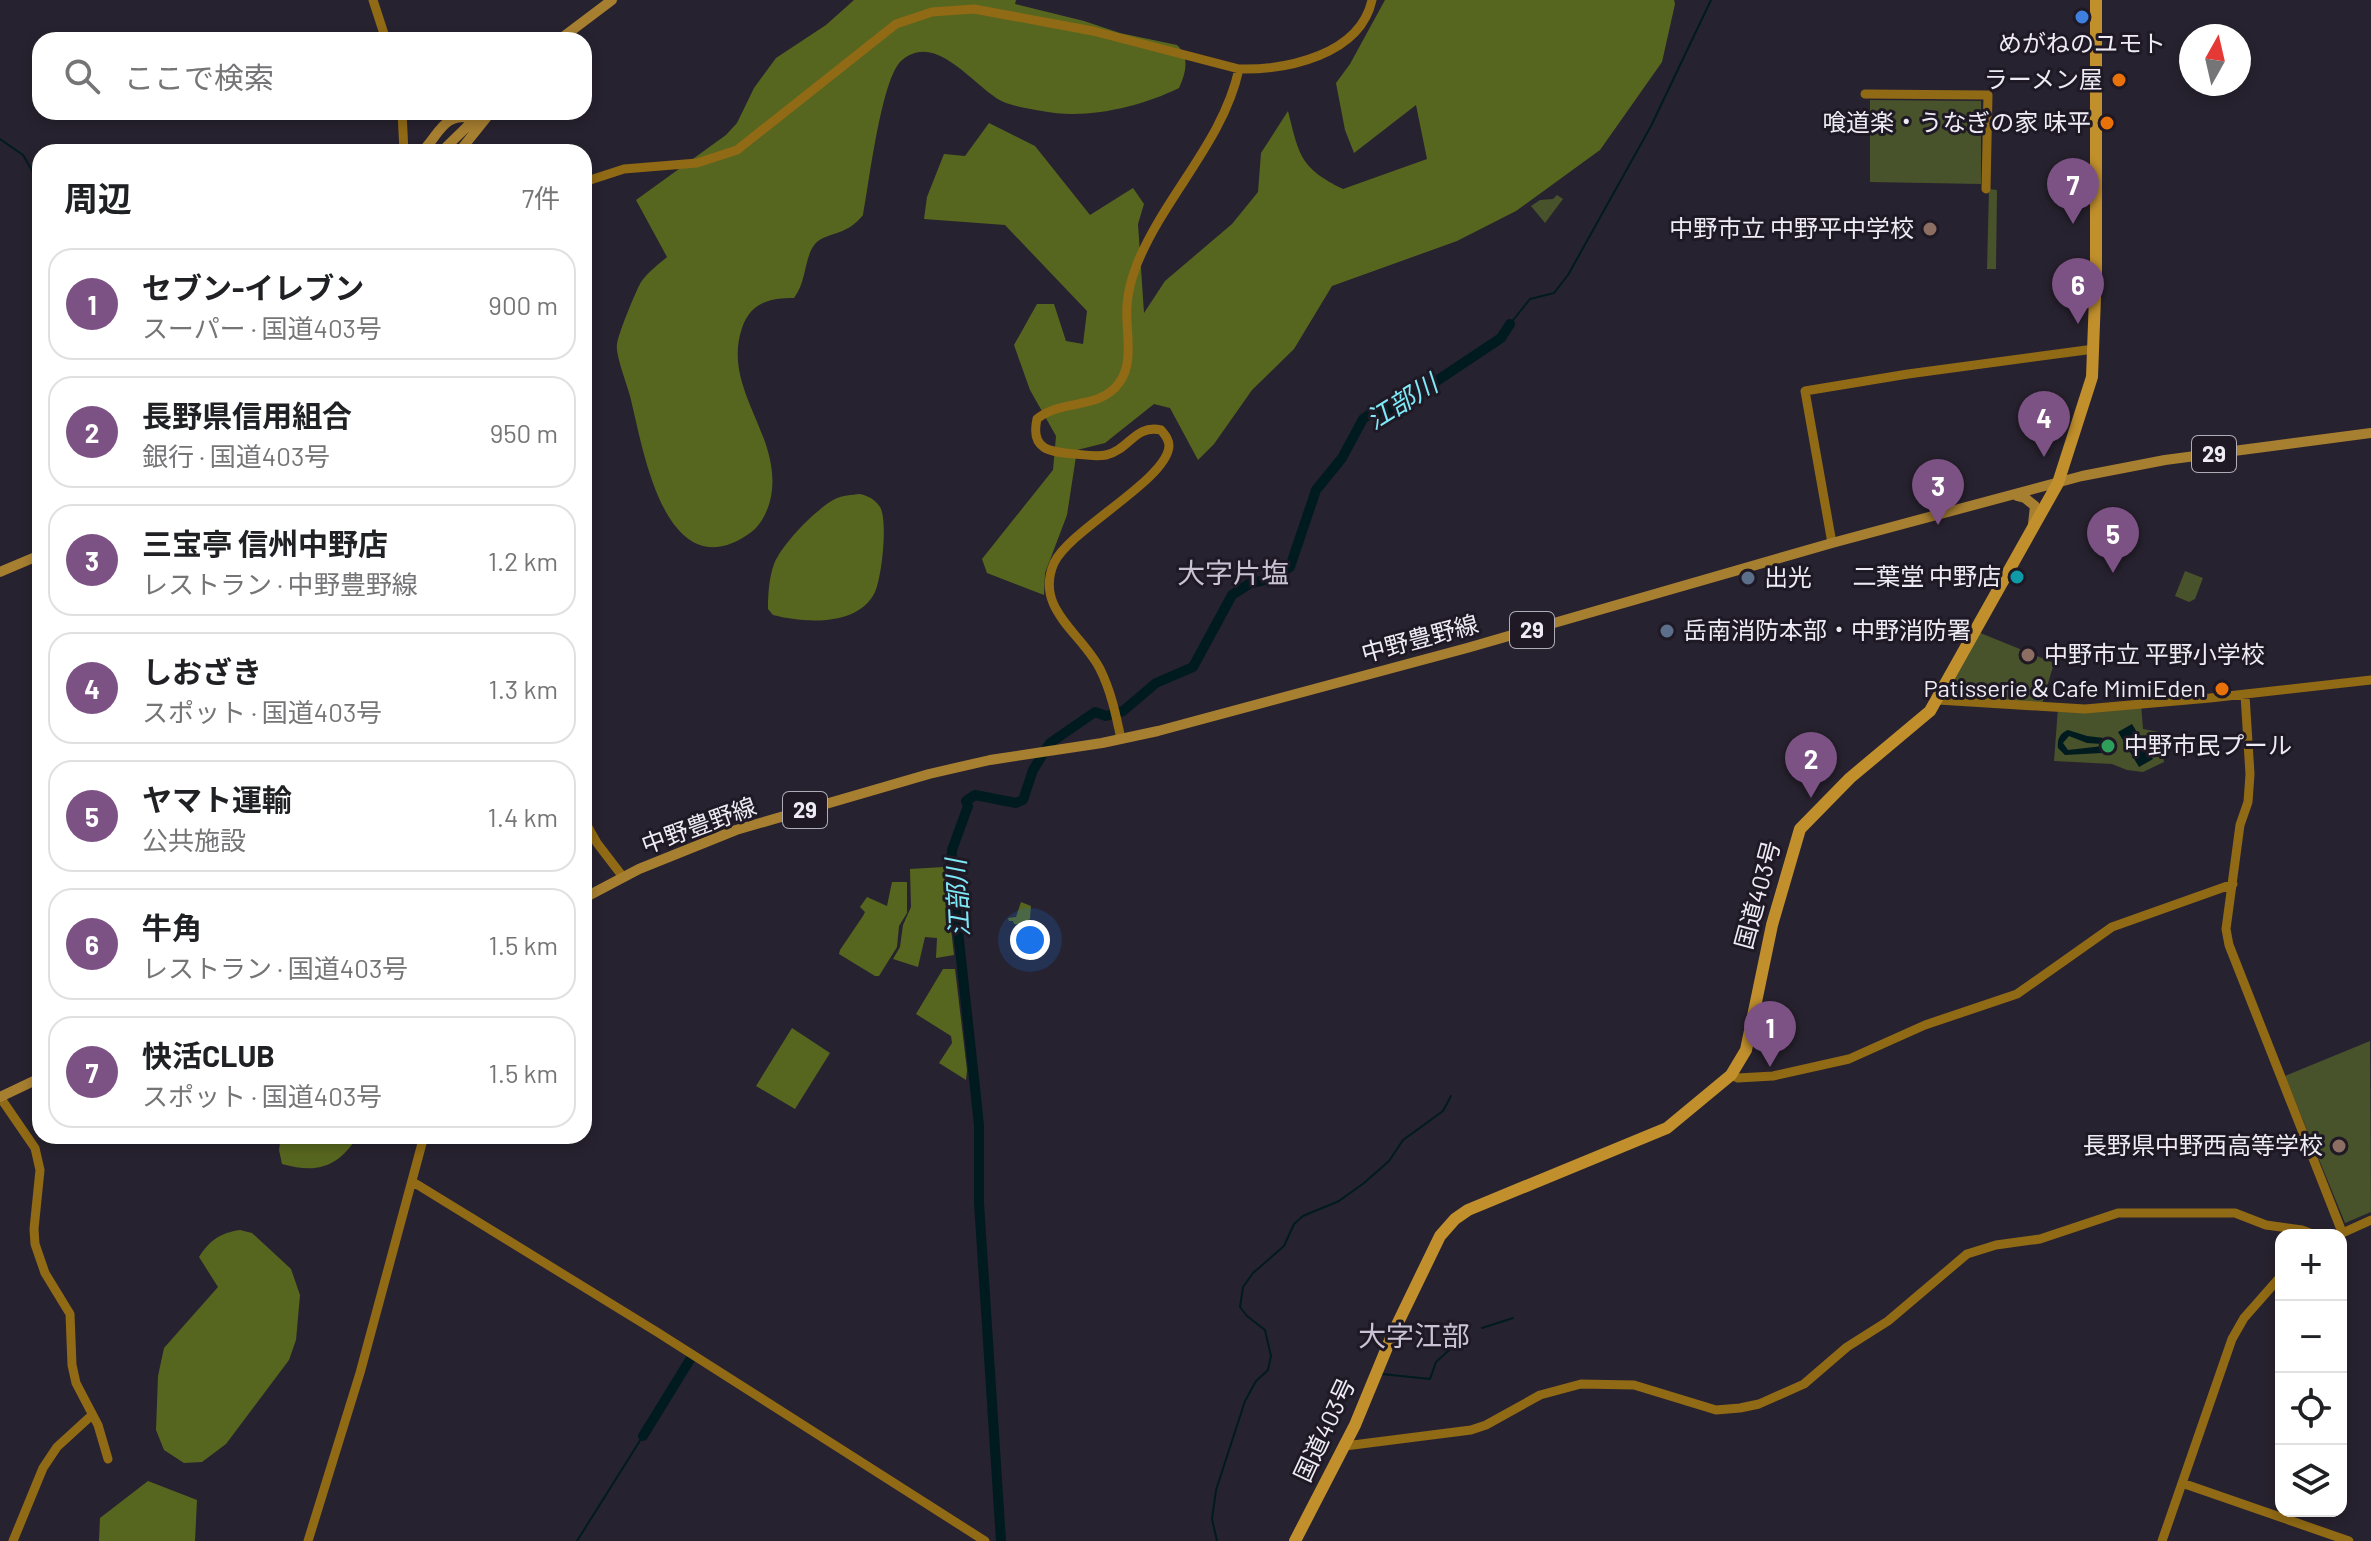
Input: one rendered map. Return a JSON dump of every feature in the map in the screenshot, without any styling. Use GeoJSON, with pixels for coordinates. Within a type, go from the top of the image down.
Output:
{"type":"FeatureCollection","features":[{"type":"Feature","properties":{"kind":"highway","name":"国道403号"},"geometry":{"type":"LineString","coordinates":[[1295,1541],[1345,1446],[1393,1333],[1446,1228],[1468,1210],[1667,1128],[1731,1075],[1746,1050],[1772,925],[1800,829],[1850,778],[1920,721],[1938,700],[2058,483],[2089,388],[2094,349],[2096,0]]}},
{"type":"Feature","properties":{"kind":"main road"},"geometry":{"type":"LineString","coordinates":[[569,32],[612,0]]}},
{"type":"Feature","properties":{"kind":"main road"},"geometry":{"type":"LineString","coordinates":[[429,144],[449,120]]}},
{"type":"Feature","properties":{"kind":"main road"},"geometry":{"type":"LineString","coordinates":[[449,144],[474,120]]}},
{"type":"Feature","properties":{"kind":"main road"},"geometry":{"type":"LineString","coordinates":[[465,144],[485,120]]}},
{"type":"Feature","properties":{"kind":"main road","name":"中野豊野線"},"geometry":{"type":"LineString","coordinates":[[592,894],[623,877],[736,830],[929,774],[990,760],[1121,739],[1467,648],[1832,543],[2058,483],[2165,460],[2371,433]]}},
{"type":"Feature","properties":{"kind":"main road"},"geometry":{"type":"LineString","coordinates":[[2011,496],[2021,496],[2033,503],[2036,509],[2033,524]]}},
{"type":"Feature","properties":{"kind":"main road"},"geometry":{"type":"LineString","coordinates":[[0,572],[32,558]]}},
{"type":"Feature","properties":{"kind":"main road"},"geometry":{"type":"LineString","coordinates":[[0,1097],[32,1082]]}},
{"type":"Feature","properties":{"kind":"street"},"geometry":{"type":"LineString","coordinates":[[373,0],[383,32]]}},
{"type":"Feature","properties":{"kind":"street"},"geometry":{"type":"LineString","coordinates":[[592,179],[624,169],[697,163],[737,150],[896,24],[932,12],[974,9],[1093,31],[1239,69],[1289,65],[1328,51],[1346,41],[1357,29],[1372,0]]}},
{"type":"Feature","properties":{"kind":"street"},"geometry":{"type":"LineString","coordinates":[[1121,739],[1116,714],[1099,667],[1057,614],[1050,592],[1050,574],[1063,549],[1126,498],[1160,463],[1169,444],[1164,433],[1152,428],[1142,430],[1122,449],[1105,455],[1051,452],[1041,446],[1035,437],[1035,428],[1037,419],[1052,409],[1106,396],[1118,386],[1124,375],[1128,343],[1127,306],[1137,264],[1170,198],[1219,122],[1233,95],[1239,69]]}},
{"type":"Feature","properties":{"kind":"street"},"geometry":{"type":"LineString","coordinates":[[1865,94],[1988,95],[1986,189]]}},
{"type":"Feature","properties":{"kind":"street"},"geometry":{"type":"LineString","coordinates":[[402,120],[404,144]]}},
{"type":"Feature","properties":{"kind":"street"},"geometry":{"type":"LineString","coordinates":[[1832,543],[1805,391],[2094,349]]}},
{"type":"Feature","properties":{"kind":"street"},"geometry":{"type":"LineString","coordinates":[[1938,700],[2085,709],[2371,680]]}},
{"type":"Feature","properties":{"kind":"street"},"geometry":{"type":"LineString","coordinates":[[2245,695],[2250,774],[2226,929],[2229,945],[2338,1229]]}},
{"type":"Feature","properties":{"kind":"street"},"geometry":{"type":"LineString","coordinates":[[592,834],[623,877]]}},
{"type":"Feature","properties":{"kind":"street"},"geometry":{"type":"LineString","coordinates":[[1731,1075],[1738,1078],[1773,1076],[1849,1059],[1925,1025],[2017,994],[2112,927],[2233,884]]}},
{"type":"Feature","properties":{"kind":"street"},"geometry":{"type":"LineString","coordinates":[[0,1097],[32,1144]]}},
{"type":"Feature","properties":{"kind":"street"},"geometry":{"type":"LineString","coordinates":[[32,1144],[40,1170],[35,1244],[45,1273],[70,1314],[72,1365],[76,1383],[98,1425],[108,1459]]}},
{"type":"Feature","properties":{"kind":"street"},"geometry":{"type":"LineString","coordinates":[[308,1541],[352,1402],[422,1144]]}},
{"type":"Feature","properties":{"kind":"street"},"geometry":{"type":"LineString","coordinates":[[413,1182],[657,1332],[985,1541]]}},
{"type":"Feature","properties":{"kind":"street"},"geometry":{"type":"LineString","coordinates":[[1345,1446],[1471,1430],[1540,1395],[1581,1384],[1634,1385],[1716,1410],[1759,1404],[1804,1384],[1847,1347],[1888,1321],[1967,1254],[1996,1245],[2040,1239],[2118,1213],[2235,1213],[2266,1225],[2295,1229]]}},
{"type":"Feature","properties":{"kind":"street"},"geometry":{"type":"LineString","coordinates":[[2347,1231],[2371,1220]]}},
{"type":"Feature","properties":{"kind":"street"},"geometry":{"type":"LineString","coordinates":[[2162,1541],[2232,1339],[2244,1318],[2275,1283]]}},
{"type":"Feature","properties":{"kind":"street"},"geometry":{"type":"LineString","coordinates":[[13,1541],[43,1468],[57,1447],[92,1415]]}},
{"type":"Feature","properties":{"kind":"street"},"geometry":{"type":"LineString","coordinates":[[2182,1483],[2349,1541]]}},
{"type":"Feature","properties":{"kind":"green space"},"geometry":{"type":"Polygon","coordinates":[[[854,0],[1016,0],[1015,4],[1177,45],[1184,55],[1185,71],[1179,88],[1147,101],[1112,110],[1076,114],[1006,103],[956,66],[929,52],[915,53],[901,61],[887,89],[863,215],[850,227],[815,244],[794,298],[762,303],[751,312],[742,328],[738,347],[739,366],[769,455],[772,473],[767,510],[755,529],[738,541],[717,547],[697,544],[680,532],[666,513],[656,490],[618,355],[621,331],[641,282],[667,257],[636,200],[726,135],[737,123],[754,88],[776,58],[826,25],[854,0]]]}},
{"type":"Feature","properties":{"kind":"green space"},"geometry":{"type":"Polygon","coordinates":[[[1385,0],[1674,0],[1675,4],[1662,62],[1600,150],[1516,211],[1457,241],[1332,286],[1294,349],[1252,390],[1214,444],[1198,460],[1170,408],[1154,404],[1105,443],[1077,450],[1067,515],[1045,573],[1044,595],[987,573],[982,559],[1053,470],[1056,436],[1030,390],[1014,345],[1037,304],[1054,304],[1066,341],[1083,344],[1087,311],[1005,225],[924,219],[927,197],[944,154],[965,156],[989,123],[1035,146],[1090,215],[1133,188],[1144,204],[1138,224],[1144,313],[1165,281],[1232,224],[1258,192],[1261,153],[1288,111],[1304,159],[1318,174],[1343,189],[1427,159],[1416,105],[1354,153],[1345,130],[1336,83],[1385,0]]]}},
{"type":"Feature","properties":{"kind":"green space"},"geometry":{"type":"Polygon","coordinates":[[[1870,100],[1981,101],[1981,184],[1870,182],[1870,100]]]}},
{"type":"Feature","properties":{"kind":"green space"},"geometry":{"type":"Polygon","coordinates":[[[1989,189],[1997,190],[1996,269],[1987,269],[1989,189]]]}},
{"type":"Feature","properties":{"kind":"green space"},"geometry":{"type":"Polygon","coordinates":[[[1557,195],[1563,199],[1545,223],[1531,206],[1557,195]]]}},
{"type":"Feature","properties":{"kind":"green space"},"geometry":{"type":"Polygon","coordinates":[[[860,494],[878,504],[884,524],[880,574],[875,592],[867,603],[843,617],[800,620],[773,615],[768,609],[770,580],[774,564],[784,547],[827,504],[841,497],[860,494]]]}},
{"type":"Feature","properties":{"kind":"green space"},"geometry":{"type":"Polygon","coordinates":[[[2185,571],[2203,578],[2195,599],[2189,602],[2175,596],[2185,571]]]}},
{"type":"Feature","properties":{"kind":"green space"},"geometry":{"type":"Polygon","coordinates":[[[1978,632],[2054,663],[2042,704],[1943,698],[1978,632]]]}},
{"type":"Feature","properties":{"kind":"green space","name":"中野市民プール"},"geometry":{"type":"Polygon","coordinates":[[[2141,704],[2143,729],[2159,732],[2164,762],[2143,772],[2112,764],[2054,761],[2058,708],[2141,704]]]}},
{"type":"Feature","properties":{"kind":"green space"},"geometry":{"type":"Polygon","coordinates":[[[944,867],[954,955],[936,958],[937,938],[925,937],[918,967],[893,959],[900,947],[903,925],[911,907],[910,869],[944,867]]]}},
{"type":"Feature","properties":{"kind":"green space"},"geometry":{"type":"Polygon","coordinates":[[[892,882],[907,882],[907,913],[899,926],[897,947],[879,976],[875,976],[839,954],[865,912],[860,907],[867,897],[887,906],[892,882]]]}},
{"type":"Feature","properties":{"kind":"green space"},"geometry":{"type":"Polygon","coordinates":[[[1021,902],[1031,906],[1030,919],[1021,925],[1014,924],[1008,918],[1016,917],[1021,902]]]}},
{"type":"Feature","properties":{"kind":"green space"},"geometry":{"type":"Polygon","coordinates":[[[943,969],[955,969],[966,1080],[939,1063],[952,1043],[951,1036],[916,1014],[943,969]]]}},
{"type":"Feature","properties":{"kind":"green space"},"geometry":{"type":"Polygon","coordinates":[[[792,1028],[830,1053],[795,1109],[756,1086],[792,1028]]]}},
{"type":"Feature","properties":{"kind":"green space","name":"長野県中野西高等学校"},"geometry":{"type":"Polygon","coordinates":[[[2370,1041],[2371,1212],[2345,1223],[2285,1076],[2370,1041]]]}},
{"type":"Feature","properties":{"kind":"green space"},"geometry":{"type":"Polygon","coordinates":[[[280,1144],[352,1144],[335,1161],[317,1168],[282,1164],[280,1144]]]}},
{"type":"Feature","properties":{"kind":"green space"},"geometry":{"type":"Polygon","coordinates":[[[240,1230],[252,1233],[291,1269],[300,1295],[296,1340],[289,1360],[226,1444],[202,1462],[184,1463],[164,1450],[156,1430],[158,1376],[164,1348],[218,1287],[199,1257],[216,1238],[240,1230]]]}},
{"type":"Feature","properties":{"kind":"green space"},"geometry":{"type":"Polygon","coordinates":[[[148,1481],[197,1500],[195,1541],[99,1541],[100,1518],[148,1481]]]}},
{"type":"Feature","properties":{"kind":"shaded area"},"geometry":{"type":"Polygon","coordinates":[[[2132,724],[2153,759],[2139,767],[2118,732],[2132,724]]]}},
{"type":"Feature","properties":{"kind":"shaded area"},"geometry":{"type":"Polygon","coordinates":[[[2065,731],[2104,738],[2109,744],[2108,749],[2102,753],[2065,755],[2058,745],[2065,731]],[[2069,736],[2063,743],[2068,750],[2103,746],[2069,736]]]}},
{"type":"Feature","properties":{"kind":"waterway","name":"江部川"},"geometry":{"type":"LineString","coordinates":[[1510,324],[1530,299],[1554,293],[1568,275],[1651,126],[1711,0]]}},
{"type":"Feature","properties":{"kind":"waterway"},"geometry":{"type":"LineString","coordinates":[[0,139],[23,155],[32,171]]}},
{"type":"Feature","properties":{"kind":"waterway","name":"江部川"},"geometry":{"type":"LineString","coordinates":[[1001,1541],[979,1203],[979,1125],[951,866],[952,850],[968,806],[966,801],[975,795],[1016,803],[1023,800],[1033,770],[1050,743],[1095,712],[1106,716],[1123,711],[1156,683],[1193,667],[1232,595],[1249,584],[1276,577],[1290,567],[1316,490],[1342,458],[1363,419],[1417,394],[1501,338],[1510,324]]}},
{"type":"Feature","properties":{"kind":"waterway"},"geometry":{"type":"LineString","coordinates":[[1217,1541],[1212,1519],[1216,1490],[1245,1401],[1256,1381],[1268,1370],[1271,1356],[1265,1330],[1240,1307],[1243,1287],[1253,1273],[1284,1246],[1294,1224],[1303,1216],[1339,1201],[1364,1183],[1389,1161],[1403,1140],[1443,1111],[1451,1096]]}},
{"type":"Feature","properties":{"kind":"waterway"},"geometry":{"type":"LineString","coordinates":[[1482,1328],[1513,1318]]}},
{"type":"Feature","properties":{"kind":"waterway"},"geometry":{"type":"LineString","coordinates":[[1382,1374],[1430,1379],[1436,1362],[1468,1333]]}},
{"type":"Feature","properties":{"kind":"waterway"},"geometry":{"type":"LineString","coordinates":[[643,1436],[691,1358]]}},
{"type":"Feature","properties":{"kind":"waterway"},"geometry":{"type":"LineString","coordinates":[[577,1541],[641,1439]]}},
{"type":"Feature","properties":{"kind":"place","name":"めがねのユモト"},"geometry":{"type":"Point","coordinates":[2082,17]}},
{"type":"Feature","properties":{"kind":"place","name":"ラーメン屋"},"geometry":{"type":"Point","coordinates":[2119,80]}},
{"type":"Feature","properties":{"kind":"place","name":"喰道楽・うなぎの家 味平"},"geometry":{"type":"Point","coordinates":[2107,123]}},
{"type":"Feature","properties":{"kind":"place","name":"快活CLUB"},"geometry":{"type":"Point","coordinates":[2073,224]}},
{"type":"Feature","properties":{"kind":"place","name":"中野市立 中野平中学校"},"geometry":{"type":"Point","coordinates":[1930,229]}},
{"type":"Feature","properties":{"kind":"place","name":"牛角"},"geometry":{"type":"Point","coordinates":[2078,324]}},
{"type":"Feature","properties":{"kind":"place","name":"しおざき"},"geometry":{"type":"Point","coordinates":[2044,457]}},
{"type":"Feature","properties":{"kind":"place","name":"三宝亭 信州中野店"},"geometry":{"type":"Point","coordinates":[1938,525]}},
{"type":"Feature","properties":{"kind":"place","name":"ヤマト運輸"},"geometry":{"type":"Point","coordinates":[2113,573]}},
{"type":"Feature","properties":{"kind":"place","name":"二葉堂 中野店"},"geometry":{"type":"Point","coordinates":[2017,577]}},
{"type":"Feature","properties":{"kind":"place","name":"出光"},"geometry":{"type":"Point","coordinates":[1748,578]}},
{"type":"Feature","properties":{"kind":"place","name":"岳南消防本部・中野消防署"},"geometry":{"type":"Point","coordinates":[1667,631]}},
{"type":"Feature","properties":{"kind":"place","name":"中野市立 平野小学校"},"geometry":{"type":"Point","coordinates":[2028,655]}},
{"type":"Feature","properties":{"kind":"place","name":"Patisserie＆Cafe MimiEden"},"geometry":{"type":"Point","coordinates":[2222,689]}},
{"type":"Feature","properties":{"kind":"place","name":"中野市民プール"},"geometry":{"type":"Point","coordinates":[2108,746]}},
{"type":"Feature","properties":{"kind":"place","name":"長野県信用組合"},"geometry":{"type":"Point","coordinates":[1811,798]}},
{"type":"Feature","properties":{"kind":"place","name":"セブン-イレブン"},"geometry":{"type":"Point","coordinates":[1770,1067]}},
{"type":"Feature","properties":{"kind":"place","name":"長野県中野西高等学校"},"geometry":{"type":"Point","coordinates":[2339,1146]}},
{"type":"Feature","properties":{"kind":"district","name":"大字片塩"},"geometry":{"type":"Point","coordinates":[1233,573]}},
{"type":"Feature","properties":{"kind":"district","name":"大字江部"},"geometry":{"type":"Point","coordinates":[1414,1336]}}]}
